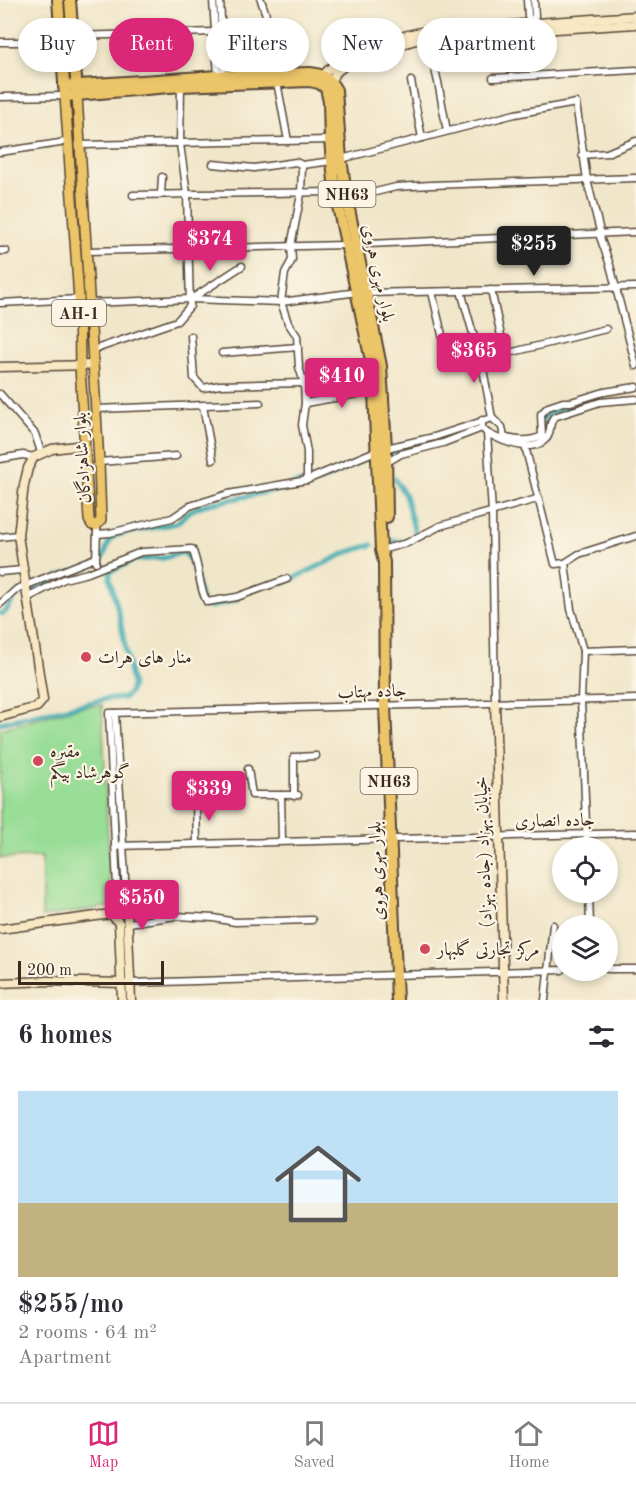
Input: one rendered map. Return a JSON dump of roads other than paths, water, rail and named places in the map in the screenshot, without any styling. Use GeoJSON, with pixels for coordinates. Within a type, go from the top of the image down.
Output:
{"type":"FeatureCollection","features":[{"type":"Feature","properties":{"kind":"highway"},"geometry":{"type":"LineString","coordinates":[[58,0],[59,18]]}},
{"type":"Feature","properties":{"kind":"highway"},"geometry":{"type":"LineString","coordinates":[[70,0],[72,18]]}},
{"type":"Feature","properties":{"kind":"highway"},"geometry":{"type":"LineString","coordinates":[[63,72],[65,91],[181,87],[221,80]]}},
{"type":"Feature","properties":{"kind":"highway"},"geometry":{"type":"LineString","coordinates":[[76,72],[77,91]]}},
{"type":"Feature","properties":{"kind":"highway"},"geometry":{"type":"LineString","coordinates":[[77,91],[276,78],[325,82]]}},
{"type":"Feature","properties":{"kind":"highway","name":"بلوار مهری هروی"},"geometry":{"type":"LineString","coordinates":[[325,82],[329,102],[330,140],[347,199],[351,244]]}},
{"type":"Feature","properties":{"kind":"highway","name":"بلوار مهری هروی"},"geometry":{"type":"LineString","coordinates":[[325,82],[336,90],[335,192],[351,244],[381,366],[385,550]]}},
{"type":"Feature","properties":{"kind":"highway","name":"بلوار مهری هروی"},"geometry":{"type":"LineString","coordinates":[[362,293],[382,449],[386,463],[385,706],[397,1000]]}},
{"type":"Feature","properties":{"kind":"main road","name":"بلوار شاهزادگان"},"geometry":{"type":"LineString","coordinates":[[65,91],[79,299],[80,366],[89,520],[97,530],[101,520],[99,462],[77,91]]}},
{"type":"Feature","properties":{"kind":"street"},"geometry":{"type":"LineString","coordinates":[[213,0],[214,18]]}},
{"type":"Feature","properties":{"kind":"street"},"geometry":{"type":"LineString","coordinates":[[220,0],[221,80]]}},
{"type":"Feature","properties":{"kind":"street"},"geometry":{"type":"LineString","coordinates":[[261,0],[268,21],[288,141]]}},
{"type":"Feature","properties":{"kind":"street"},"geometry":{"type":"LineString","coordinates":[[527,0],[529,18]]}},
{"type":"Feature","properties":{"kind":"street"},"geometry":{"type":"LineString","coordinates":[[534,0],[534,18]]}},
{"type":"Feature","properties":{"kind":"street"},"geometry":{"type":"LineString","coordinates":[[557,24],[636,16]]}},
{"type":"Feature","properties":{"kind":"street"},"geometry":{"type":"LineString","coordinates":[[557,26],[636,24]]}},
{"type":"Feature","properties":{"kind":"street"},"geometry":{"type":"LineString","coordinates":[[97,35],[206,32]]}},
{"type":"Feature","properties":{"kind":"street"},"geometry":{"type":"LineString","coordinates":[[325,82],[332,65],[343,57],[417,33]]}},
{"type":"Feature","properties":{"kind":"street"},"geometry":{"type":"LineString","coordinates":[[325,82],[348,64],[417,40]]}},
{"type":"Feature","properties":{"kind":"street"},"geometry":{"type":"LineString","coordinates":[[0,42],[18,42]]}},
{"type":"Feature","properties":{"kind":"street"},"geometry":{"type":"LineString","coordinates":[[493,78],[636,70]]}},
{"type":"Feature","properties":{"kind":"street"},"geometry":{"type":"LineString","coordinates":[[220,72],[221,80]]}},
{"type":"Feature","properties":{"kind":"street"},"geometry":{"type":"LineString","coordinates":[[436,72],[447,131]]}},
{"type":"Feature","properties":{"kind":"street"},"geometry":{"type":"LineString","coordinates":[[411,81],[422,138]]}},
{"type":"Feature","properties":{"kind":"street"},"geometry":{"type":"LineString","coordinates":[[93,350],[177,321],[190,306],[187,194],[180,144],[181,87]]}},
{"type":"Feature","properties":{"kind":"street"},"geometry":{"type":"LineString","coordinates":[[0,97],[65,91]]}},
{"type":"Feature","properties":{"kind":"street"},"geometry":{"type":"LineString","coordinates":[[213,164],[240,168],[296,162],[302,165],[337,160],[515,114],[576,103],[587,180],[636,366]]}},
{"type":"Feature","properties":{"kind":"street"},"geometry":{"type":"LineString","coordinates":[[0,152],[67,140]]}},
{"type":"Feature","properties":{"kind":"street"},"geometry":{"type":"LineString","coordinates":[[81,145],[330,140]]}},
{"type":"Feature","properties":{"kind":"street"},"geometry":{"type":"LineString","coordinates":[[582,155],[606,153],[636,141]]}},
{"type":"Feature","properties":{"kind":"street"},"geometry":{"type":"LineString","coordinates":[[302,165],[300,194],[291,246],[292,260],[285,273],[281,302],[288,323],[297,336],[299,367],[304,383],[302,425],[307,452],[306,480]]}},
{"type":"Feature","properties":{"kind":"street"},"geometry":{"type":"LineString","coordinates":[[161,194],[162,177]]}},
{"type":"Feature","properties":{"kind":"street"},"geometry":{"type":"LineString","coordinates":[[347,199],[396,188],[431,184],[636,178]]}},
{"type":"Feature","properties":{"kind":"street"},"geometry":{"type":"LineString","coordinates":[[133,195],[335,192]]}},
{"type":"Feature","properties":{"kind":"street"},"geometry":{"type":"LineString","coordinates":[[87,251],[351,244],[636,232]]}},
{"type":"Feature","properties":{"kind":"street"},"geometry":{"type":"LineString","coordinates":[[190,299],[242,266]]}},
{"type":"Feature","properties":{"kind":"street"},"geometry":{"type":"LineString","coordinates":[[90,303],[190,299],[281,302],[362,293],[636,287]]}},
{"type":"Feature","properties":{"kind":"street"},"geometry":{"type":"LineString","coordinates":[[491,290],[505,354],[606,329]]}},
{"type":"Feature","properties":{"kind":"street"},"geometry":{"type":"LineString","coordinates":[[432,291],[446,352]]}},
{"type":"Feature","properties":{"kind":"street"},"geometry":{"type":"LineString","coordinates":[[461,291],[483,369],[492,418],[502,428],[504,437],[514,440],[534,440],[542,436],[541,414],[548,407],[604,392],[636,387]]}},
{"type":"Feature","properties":{"kind":"street"},"geometry":{"type":"LineString","coordinates":[[0,303],[79,299]]}},
{"type":"Feature","properties":{"kind":"street"},"geometry":{"type":"LineString","coordinates":[[192,336],[192,370],[194,378],[203,388],[220,385],[304,383]]}},
{"type":"Feature","properties":{"kind":"street"},"geometry":{"type":"LineString","coordinates":[[222,353],[298,347]]}},
{"type":"Feature","properties":{"kind":"street"},"geometry":{"type":"LineString","coordinates":[[0,367],[93,365]]}},
{"type":"Feature","properties":{"kind":"street"},"geometry":{"type":"LineString","coordinates":[[304,403],[375,391]]}},
{"type":"Feature","properties":{"kind":"street"},"geometry":{"type":"LineString","coordinates":[[0,394],[3,402],[35,434],[37,454],[24,485],[18,535],[43,700],[37,707],[0,717]]}},
{"type":"Feature","properties":{"kind":"street"},"geometry":{"type":"LineString","coordinates":[[386,463],[401,454],[485,431],[507,443],[525,446],[545,441],[549,436],[549,422],[554,417],[600,402],[636,399]]}},
{"type":"Feature","properties":{"kind":"street"},"geometry":{"type":"LineString","coordinates":[[96,409],[260,403]]}},
{"type":"Feature","properties":{"kind":"street"},"geometry":{"type":"LineString","coordinates":[[203,406],[213,460]]}},
{"type":"Feature","properties":{"kind":"street"},"geometry":{"type":"LineString","coordinates":[[97,568],[95,558],[97,530],[110,533],[172,518],[190,506],[228,494],[306,480],[382,449],[434,437],[492,418]]}},
{"type":"Feature","properties":{"kind":"street"},"geometry":{"type":"LineString","coordinates":[[482,420],[492,512],[495,702]]}},
{"type":"Feature","properties":{"kind":"street"},"geometry":{"type":"LineString","coordinates":[[0,459],[84,445]]}},
{"type":"Feature","properties":{"kind":"street"},"geometry":{"type":"LineString","coordinates":[[525,446],[555,564],[566,563],[579,554],[636,536]]}},
{"type":"Feature","properties":{"kind":"street"},"geometry":{"type":"LineString","coordinates":[[99,462],[176,456]]}},
{"type":"Feature","properties":{"kind":"street"},"geometry":{"type":"LineString","coordinates":[[238,493],[239,502]]}},
{"type":"Feature","properties":{"kind":"street"},"geometry":{"type":"LineString","coordinates":[[385,550],[406,543],[440,526],[537,499]]}},
{"type":"Feature","properties":{"kind":"street"},"geometry":{"type":"LineString","coordinates":[[0,537],[18,535]]}},
{"type":"Feature","properties":{"kind":"street"},"geometry":{"type":"LineString","coordinates":[[29,597],[64,579],[87,573],[141,552],[192,549],[198,561],[203,596],[207,602],[237,597],[287,579]]}},
{"type":"Feature","properties":{"kind":"street"},"geometry":{"type":"LineString","coordinates":[[0,604],[17,589],[95,558]]}},
{"type":"Feature","properties":{"kind":"street"},"geometry":{"type":"LineString","coordinates":[[566,563],[571,609],[582,651],[581,700],[587,837]]}},
{"type":"Feature","properties":{"kind":"street"},"geometry":{"type":"LineString","coordinates":[[0,572],[22,570]]}},
{"type":"Feature","properties":{"kind":"street"},"geometry":{"type":"LineString","coordinates":[[582,651],[636,649]]}},
{"type":"Feature","properties":{"kind":"street","name":"جاده مهتاب"},"geometry":{"type":"LineString","coordinates":[[119,846],[112,713],[636,699]]}},
{"type":"Feature","properties":{"kind":"street","name":"خیابان بهزاد (جاده بهزاد)"},"geometry":{"type":"LineString","coordinates":[[495,702],[504,1000]]}},
{"type":"Feature","properties":{"kind":"street"},"geometry":{"type":"LineString","coordinates":[[248,769],[252,795],[296,795],[293,757],[316,756]]}},
{"type":"Feature","properties":{"kind":"street"},"geometry":{"type":"LineString","coordinates":[[281,795],[282,841]]}},
{"type":"Feature","properties":{"kind":"street"},"geometry":{"type":"LineString","coordinates":[[196,802],[197,843]]}},
{"type":"Feature","properties":{"kind":"street","name":"جاده انصاری"},"geometry":{"type":"LineString","coordinates":[[119,846],[636,834]]}},
{"type":"Feature","properties":{"kind":"street"},"geometry":{"type":"LineString","coordinates":[[119,846],[118,923],[126,983],[131,1000]]}},
{"type":"Feature","properties":{"kind":"street"},"geometry":{"type":"LineString","coordinates":[[119,911],[129,923],[126,983],[122,1000]]}},
{"type":"Feature","properties":{"kind":"street"},"geometry":{"type":"LineString","coordinates":[[0,929],[119,911]]}},
{"type":"Feature","properties":{"kind":"street"},"geometry":{"type":"LineString","coordinates":[[129,923],[176,916],[214,918],[235,922],[312,920]]}},
{"type":"Feature","properties":{"kind":"street"},"geometry":{"type":"LineString","coordinates":[[545,1000],[552,936]]}},
{"type":"Feature","properties":{"kind":"street"},"geometry":{"type":"LineString","coordinates":[[618,969],[636,969]]}},
{"type":"Feature","properties":{"kind":"street"},"geometry":{"type":"LineString","coordinates":[[0,983],[48,981],[126,983],[552,971]]}},
{"type":"Feature","properties":{"kind":"waterway"},"geometry":{"type":"LineString","coordinates":[[544,424],[544,418],[549,414],[576,403]]}},
{"type":"Feature","properties":{"kind":"waterway"},"geometry":{"type":"LineString","coordinates":[[401,447],[439,440],[475,425]]}},
{"type":"Feature","properties":{"kind":"waterway"},"geometry":{"type":"LineString","coordinates":[[392,454],[401,447]]}},
{"type":"Feature","properties":{"kind":"waterway"},"geometry":{"type":"LineString","coordinates":[[103,558],[114,536],[177,523],[188,512],[204,505],[282,489],[298,483],[320,481],[369,457]]}},
{"type":"Feature","properties":{"kind":"waterway"},"geometry":{"type":"LineString","coordinates":[[393,541],[407,542],[416,536],[405,495],[395,479]]}},
{"type":"Feature","properties":{"kind":"waterway"},"geometry":{"type":"LineString","coordinates":[[284,583],[348,552],[372,545]]}},
{"type":"Feature","properties":{"kind":"waterway"},"geometry":{"type":"LineString","coordinates":[[0,723],[106,699],[124,698],[130,692],[132,685],[110,572],[134,560],[164,558],[183,552],[192,563],[203,605],[211,607],[238,599]]}},
{"type":"Feature","properties":{"kind":"waterway"},"geometry":{"type":"LineString","coordinates":[[32,590],[39,589],[58,577],[89,567]]}},
{"type":"Feature","properties":{"kind":"waterway"},"geometry":{"type":"LineString","coordinates":[[0,613],[3,614],[21,592]]}},
{"type":"Feature","properties":{"kind":"place","name":"منار های هرات"},"geometry":{"type":"Point","coordinates":[86,657]}},
{"type":"Feature","properties":{"kind":"place","name":"مقبره گوهرشاد بیگم"},"geometry":{"type":"Point","coordinates":[38,761]}},
{"type":"Feature","properties":{"kind":"place","name":"مرکز تجارتی گلبهار"},"geometry":{"type":"Point","coordinates":[425,949]}}]}
